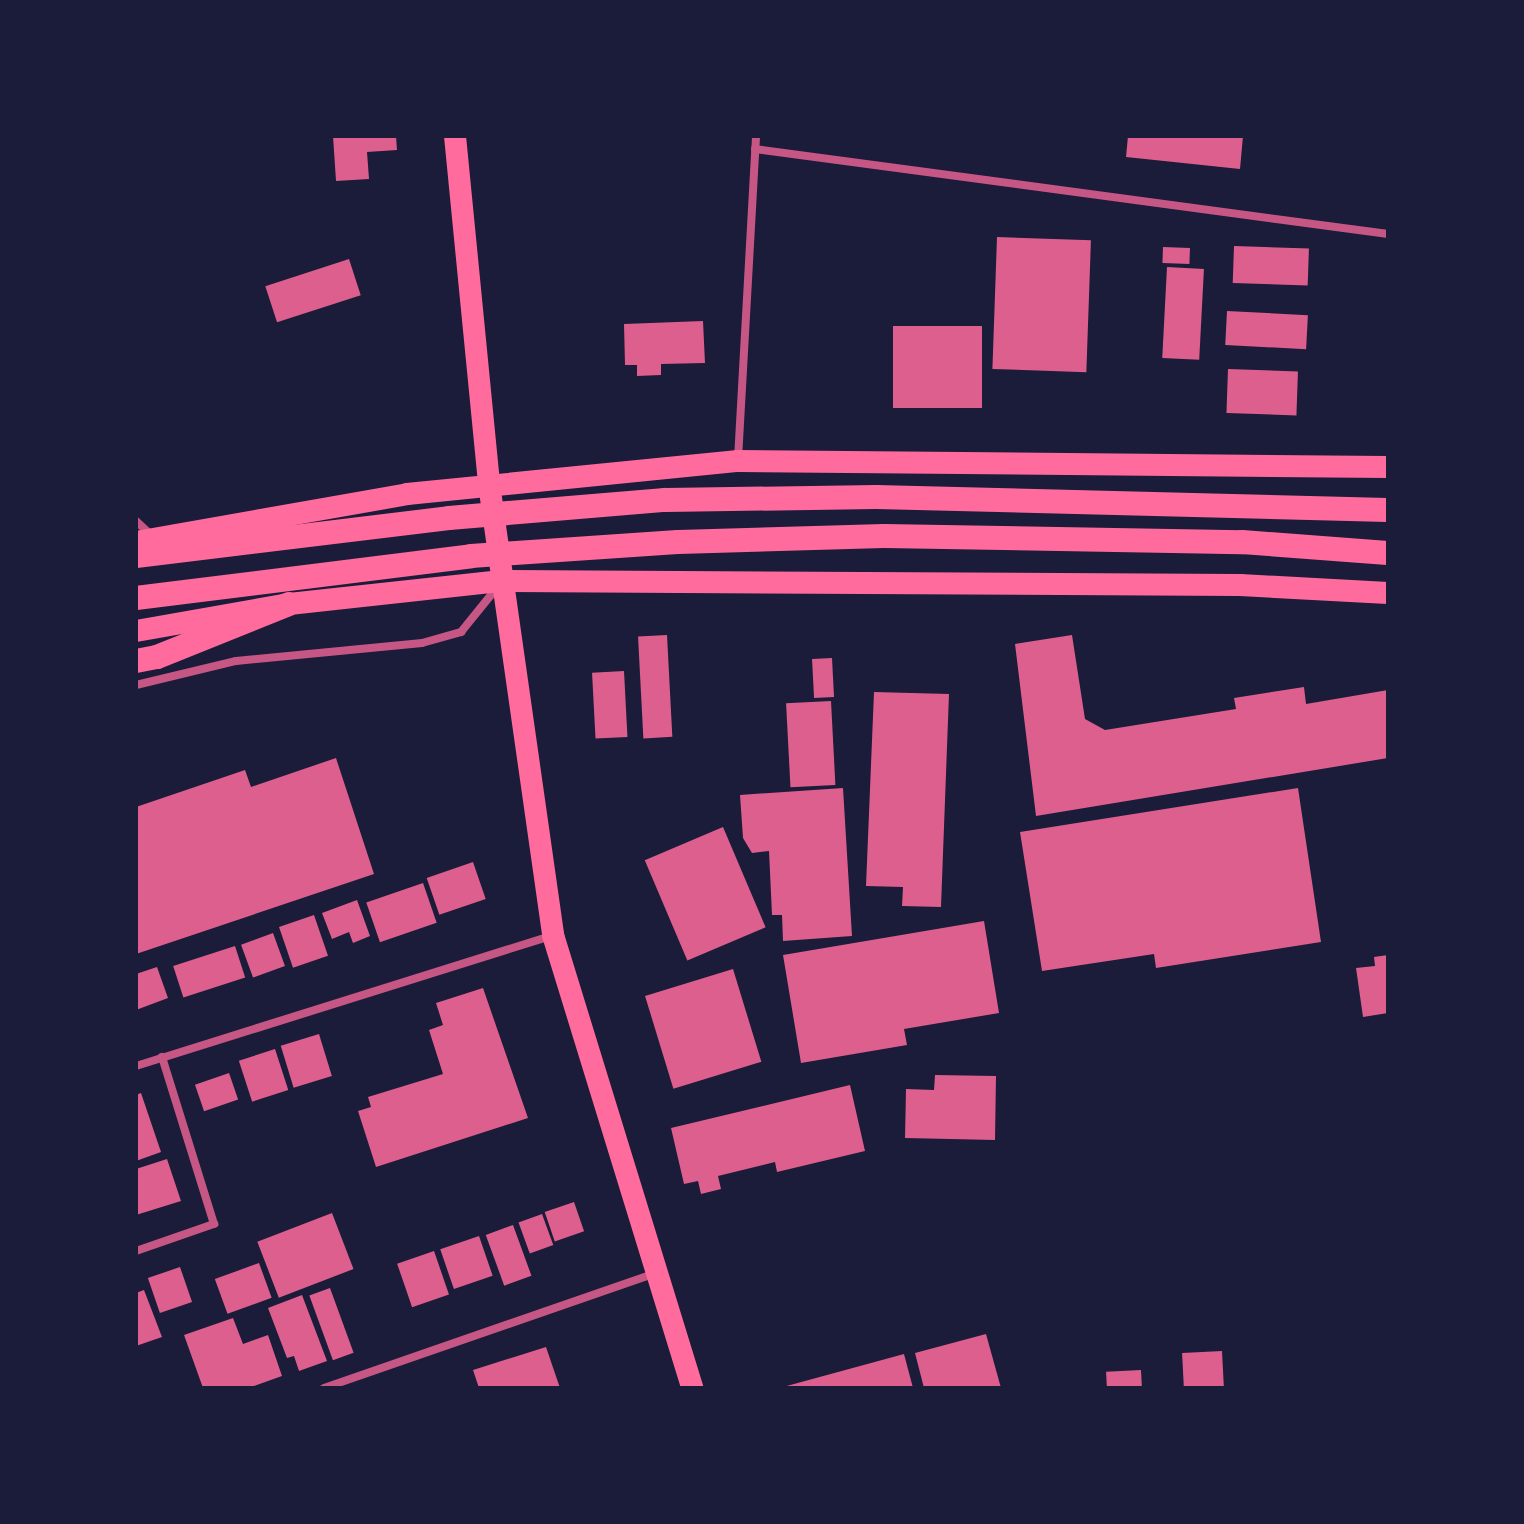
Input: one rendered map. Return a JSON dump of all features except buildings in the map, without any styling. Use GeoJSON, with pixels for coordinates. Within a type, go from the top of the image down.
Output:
{"type":"FeatureCollection","features":[{"type":"Feature","properties":{"kind":"highway"},"geometry":{"type":"LineString","coordinates":[[455,136],[489,484],[553,935],[692,1388]]}},
{"type":"Feature","properties":{"kind":"highway"},"geometry":{"type":"LineString","coordinates":[[145,540],[313,507],[489,484],[738,461],[1388,467]]}},
{"type":"Feature","properties":{"kind":"highway"},"geometry":{"type":"LineString","coordinates":[[136,556],[449,518],[665,500],[891,497],[1388,510]]}},
{"type":"Feature","properties":{"kind":"highway"},"geometry":{"type":"LineString","coordinates":[[136,598],[471,556],[678,542],[900,536],[1242,542],[1388,553]]}},
{"type":"Feature","properties":{"kind":"highway"},"geometry":{"type":"LineString","coordinates":[[136,631],[289,604],[502,581],[1240,585],[1385,595]]}},
{"type":"Feature","properties":{"kind":"highway"},"geometry":{"type":"LineString","coordinates":[[136,661],[157,657],[289,604]]}},
{"type":"Feature","properties":{"kind":"street"},"geometry":{"type":"LineString","coordinates":[[738,461],[756,136]]}},
{"type":"Feature","properties":{"kind":"street"},"geometry":{"type":"LineString","coordinates":[[755,149],[1388,234]]}},
{"type":"Feature","properties":{"kind":"street"},"geometry":{"type":"LineString","coordinates":[[136,521],[145,540]]}},
{"type":"Feature","properties":{"kind":"street"},"geometry":{"type":"LineString","coordinates":[[136,685],[236,661],[435,639],[461,632],[502,581]]}},
{"type":"Feature","properties":{"kind":"street"},"geometry":{"type":"LineString","coordinates":[[136,1066],[553,935]]}},
{"type":"Feature","properties":{"kind":"street"},"geometry":{"type":"LineString","coordinates":[[136,1251],[214,1224],[162,1057]]}},
{"type":"Feature","properties":{"kind":"street"},"geometry":{"type":"LineString","coordinates":[[324,1388],[655,1274]]}}]}
